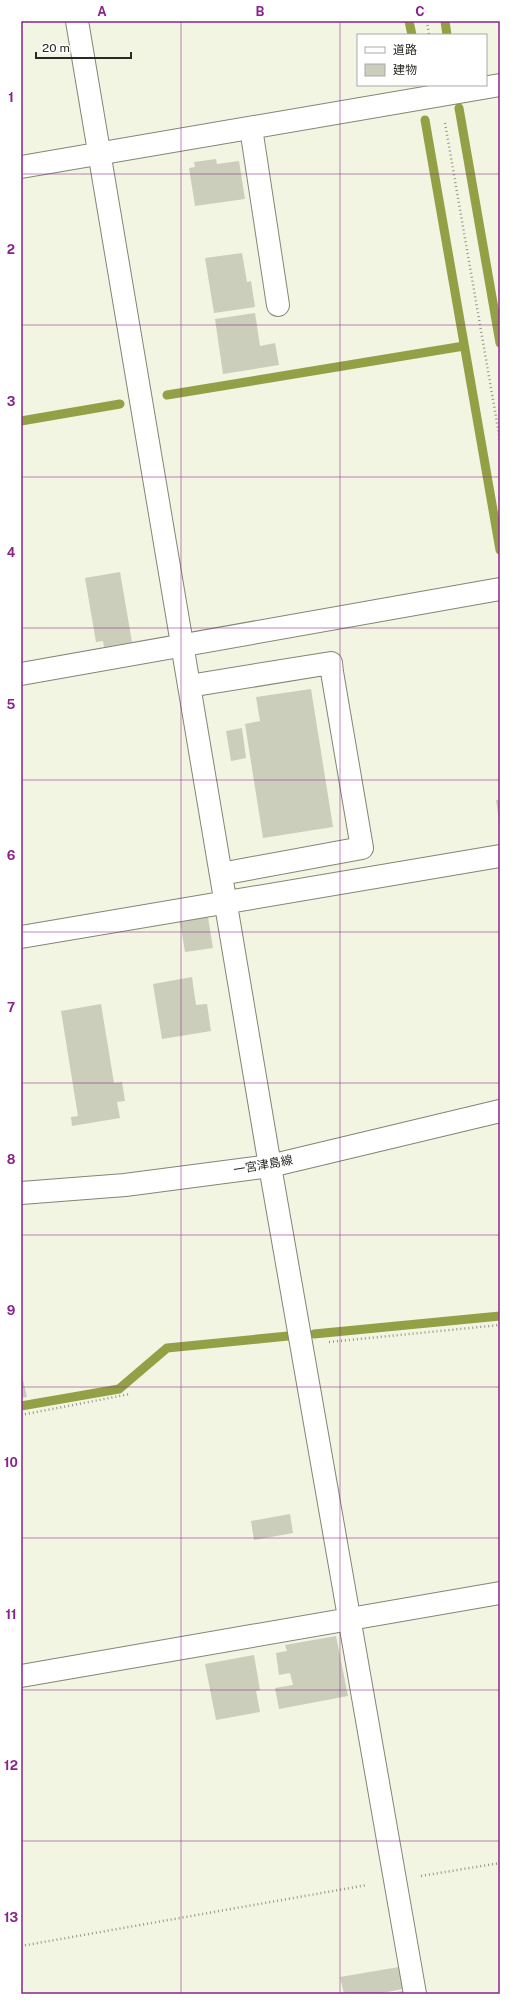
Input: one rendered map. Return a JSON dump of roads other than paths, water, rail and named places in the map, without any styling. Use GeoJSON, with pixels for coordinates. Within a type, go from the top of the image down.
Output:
{"type":"FeatureCollection","features":[{"type":"Feature","properties":{"kind":"street"},"geometry":{"type":"LineString","coordinates":[[77,21],[270,1166],[351,1620],[415,1994]]}},
{"type":"Feature","properties":{"kind":"street"},"geometry":{"type":"LineString","coordinates":[[21,167],[500,85]]}},
{"type":"Feature","properties":{"kind":"street"},"geometry":{"type":"LineString","coordinates":[[251,128],[278,305]]}},
{"type":"Feature","properties":{"kind":"street"},"geometry":{"type":"LineString","coordinates":[[21,674],[500,589]]}},
{"type":"Feature","properties":{"kind":"street"},"geometry":{"type":"LineString","coordinates":[[189,686],[330,663],[362,848],[221,874]]}},
{"type":"Feature","properties":{"kind":"street"},"geometry":{"type":"LineString","coordinates":[[21,937],[500,856]]}},
{"type":"Feature","properties":{"kind":"street","name":"一宮津島線"},"geometry":{"type":"LineString","coordinates":[[21,1193],[125,1185],[270,1166],[500,1111]]}},
{"type":"Feature","properties":{"kind":"street"},"geometry":{"type":"LineString","coordinates":[[21,1676],[500,1593]]}},
{"type":"Feature","properties":{"kind":"waterway"},"geometry":{"type":"LineString","coordinates":[[409,21],[412,34]]}},
{"type":"Feature","properties":{"kind":"waterway"},"geometry":{"type":"LineString","coordinates":[[445,21],[447,34]]}},
{"type":"Feature","properties":{"kind":"waterway"},"geometry":{"type":"LineString","coordinates":[[459,108],[500,343]]}},
{"type":"Feature","properties":{"kind":"waterway"},"geometry":{"type":"LineString","coordinates":[[425,120],[500,550]]}},
{"type":"Feature","properties":{"kind":"waterway"},"geometry":{"type":"LineString","coordinates":[[167,395],[464,346]]}},
{"type":"Feature","properties":{"kind":"waterway"},"geometry":{"type":"LineString","coordinates":[[21,421],[120,404]]}},
{"type":"Feature","properties":{"kind":"waterway"},"geometry":{"type":"LineString","coordinates":[[314,1334],[500,1316]]}},
{"type":"Feature","properties":{"kind":"waterway"},"geometry":{"type":"LineString","coordinates":[[21,1406],[119,1389],[167,1348],[288,1336]]}}]}
